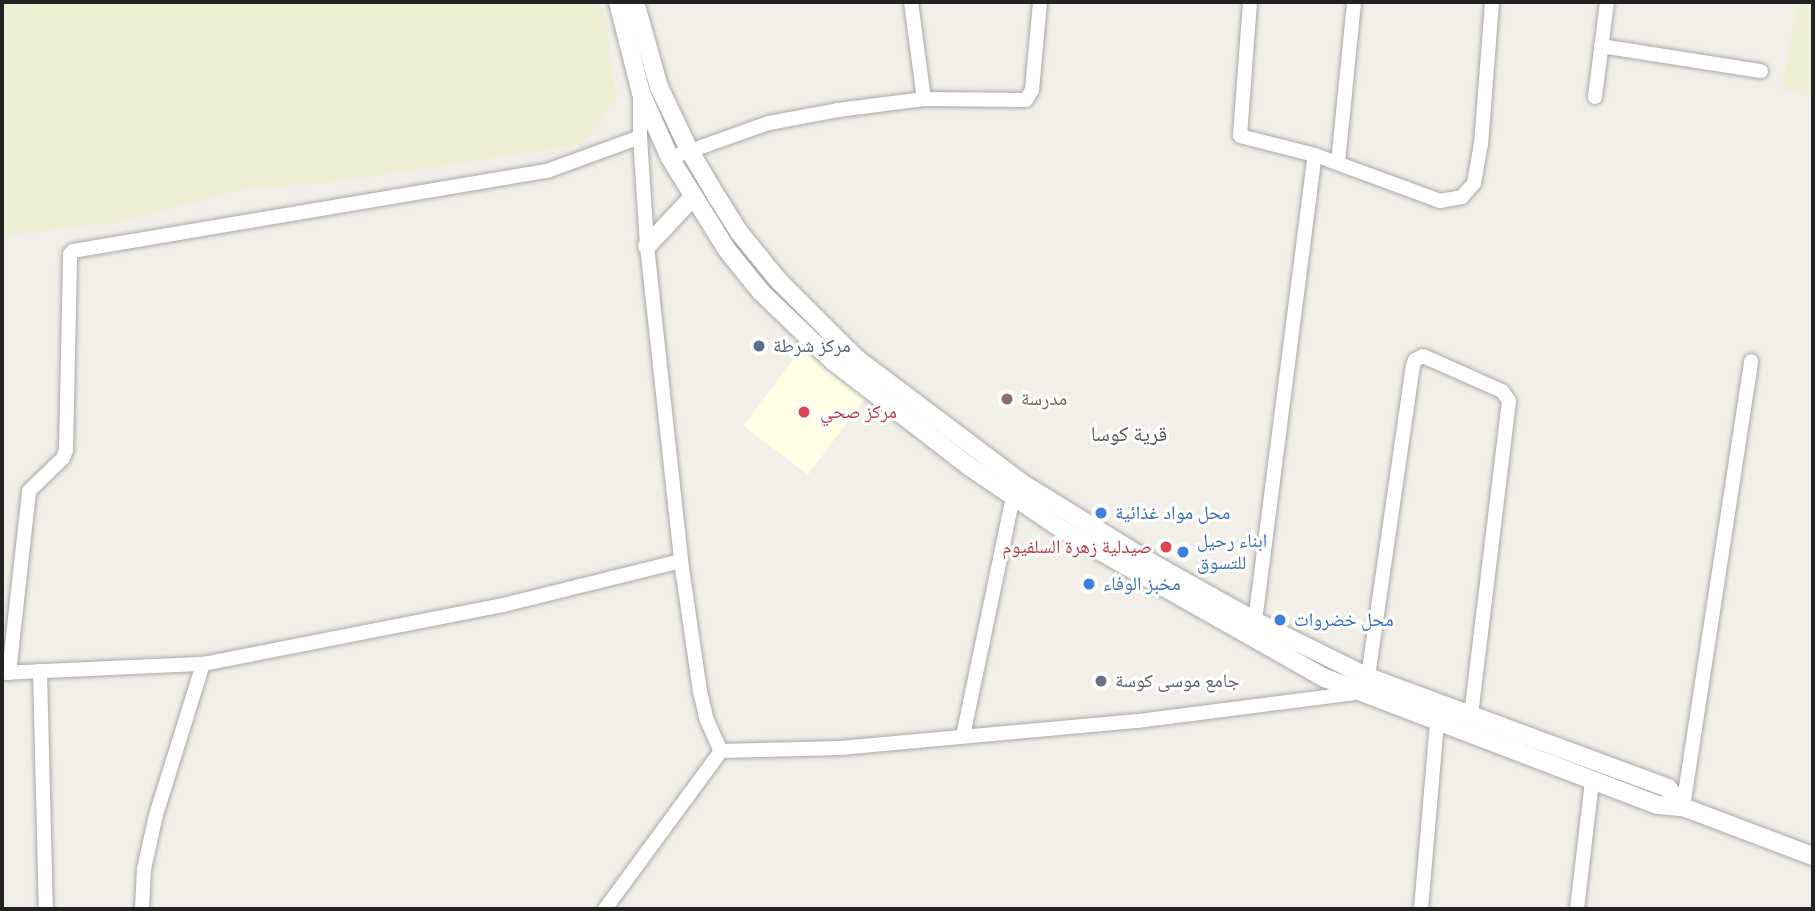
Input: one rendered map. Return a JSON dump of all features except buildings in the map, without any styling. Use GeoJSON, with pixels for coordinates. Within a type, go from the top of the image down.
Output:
{"type":"FeatureCollection","features":[{"type":"Feature","properties":{"kind":"street"},"geometry":{"type":"LineString","coordinates":[[618,2],[640,93],[670,158],[692,198],[727,250],[761,292],[790,321],[834,362],[928,436],[975,459],[1255,621],[1328,670]]}},
{"type":"Feature","properties":{"kind":"street"},"geometry":{"type":"LineString","coordinates":[[635,2],[659,87],[689,150],[740,232],[803,306],[856,358],[940,422],[1013,497],[1063,530],[1328,670],[1437,722],[1658,805],[1683,807],[1813,856]]}},
{"type":"Feature","properties":{"kind":"street"},"geometry":{"type":"LineString","coordinates":[[911,2],[924,99]]}},
{"type":"Feature","properties":{"kind":"street"},"geometry":{"type":"LineString","coordinates":[[670,158],[769,123],[838,110],[924,99],[1018,100],[1030,96],[1040,2]]}},
{"type":"Feature","properties":{"kind":"street"},"geometry":{"type":"LineString","coordinates":[[1250,2],[1239,134],[1242,138],[1315,155],[1431,200],[1451,200],[1468,192],[1474,183],[1481,145],[1492,2]]}},
{"type":"Feature","properties":{"kind":"street"},"geometry":{"type":"LineString","coordinates":[[1338,163],[1354,2]]}},
{"type":"Feature","properties":{"kind":"street"},"geometry":{"type":"LineString","coordinates":[[1595,97],[1607,2]]}},
{"type":"Feature","properties":{"kind":"street"},"geometry":{"type":"LineString","coordinates":[[1601,46],[1761,71]]}},
{"type":"Feature","properties":{"kind":"street"},"geometry":{"type":"LineString","coordinates":[[640,93],[647,246],[681,561],[700,691],[706,718],[721,751]]}},
{"type":"Feature","properties":{"kind":"street"},"geometry":{"type":"LineString","coordinates":[[640,137],[547,171],[73,251],[70,254],[66,450],[63,458],[29,491],[5,673],[203,664],[503,606],[681,561]]}},
{"type":"Feature","properties":{"kind":"street"},"geometry":{"type":"LineString","coordinates":[[1255,621],[1315,155]]}},
{"type":"Feature","properties":{"kind":"street"},"geometry":{"type":"LineString","coordinates":[[647,246],[692,198]]}},
{"type":"Feature","properties":{"kind":"street"},"geometry":{"type":"LineString","coordinates":[[790,321],[803,306]]}},
{"type":"Feature","properties":{"kind":"street"},"geometry":{"type":"LineString","coordinates":[[1364,685],[1413,366],[1415,360],[1423,356],[1502,391],[1509,401],[1471,715]]}},
{"type":"Feature","properties":{"kind":"street"},"geometry":{"type":"LineString","coordinates":[[1683,807],[1751,361]]}},
{"type":"Feature","properties":{"kind":"street"},"geometry":{"type":"LineString","coordinates":[[928,436],[940,422]]}},
{"type":"Feature","properties":{"kind":"street"},"geometry":{"type":"LineString","coordinates":[[963,736],[1013,497]]}},
{"type":"Feature","properties":{"kind":"street"},"geometry":{"type":"LineString","coordinates":[[142,909],[144,869],[156,815],[203,664]]}},
{"type":"Feature","properties":{"kind":"street"},"geometry":{"type":"LineString","coordinates":[[40,671],[46,909]]}},
{"type":"Feature","properties":{"kind":"street"},"geometry":{"type":"LineString","coordinates":[[721,751],[840,748],[1138,721],[1364,685],[1471,715],[1668,788],[1683,807]]}},
{"type":"Feature","properties":{"kind":"street"},"geometry":{"type":"LineString","coordinates":[[1421,909],[1437,722]]}},
{"type":"Feature","properties":{"kind":"street"},"geometry":{"type":"LineString","coordinates":[[605,909],[721,751]]}},
{"type":"Feature","properties":{"kind":"street"},"geometry":{"type":"LineString","coordinates":[[1577,909],[1592,780]]}},
{"type":"Feature","properties":{"kind":"shaded area"},"geometry":{"type":"Polygon","coordinates":[[[2,2],[600,2],[607,27],[616,96],[585,144],[343,181],[240,190],[121,222],[2,236],[2,2]]]}},
{"type":"Feature","properties":{"kind":"shaded area"},"geometry":{"type":"Polygon","coordinates":[[[1798,2],[1813,2],[1813,97],[1782,89],[1798,2]]]}},
{"type":"Feature","properties":{"kind":"shaded area","name":"مركز صحي"},"geometry":{"type":"Polygon","coordinates":[[[801,349],[866,398],[808,474],[743,426],[801,349]]]}},
{"type":"Feature","properties":{"kind":"place","name":"مركز شرطة"},"geometry":{"type":"Point","coordinates":[759,346]}},
{"type":"Feature","properties":{"kind":"place","name":"مدرسة"},"geometry":{"type":"Point","coordinates":[1007,399]}},
{"type":"Feature","properties":{"kind":"place","name":"مركز صحي"},"geometry":{"type":"Point","coordinates":[804,412]}},
{"type":"Feature","properties":{"kind":"place","name":"محل مواد غذائية"},"geometry":{"type":"Point","coordinates":[1101,513]}},
{"type":"Feature","properties":{"kind":"place","name":"صيدلية زهرة السلفيوم"},"geometry":{"type":"Point","coordinates":[1166,547]}},
{"type":"Feature","properties":{"kind":"place","name":"ابناء رحيل للتسوق"},"geometry":{"type":"Point","coordinates":[1183,552]}},
{"type":"Feature","properties":{"kind":"place","name":"مخبز الوفاء"},"geometry":{"type":"Point","coordinates":[1089,584]}},
{"type":"Feature","properties":{"kind":"place","name":"محل خضروات"},"geometry":{"type":"Point","coordinates":[1280,620]}},
{"type":"Feature","properties":{"kind":"place","name":"جامع موسى كوسة"},"geometry":{"type":"Point","coordinates":[1101,681]}},
{"type":"Feature","properties":{"kind":"district","name":"قرية كوسا"},"geometry":{"type":"Point","coordinates":[1129,434]}}]}
